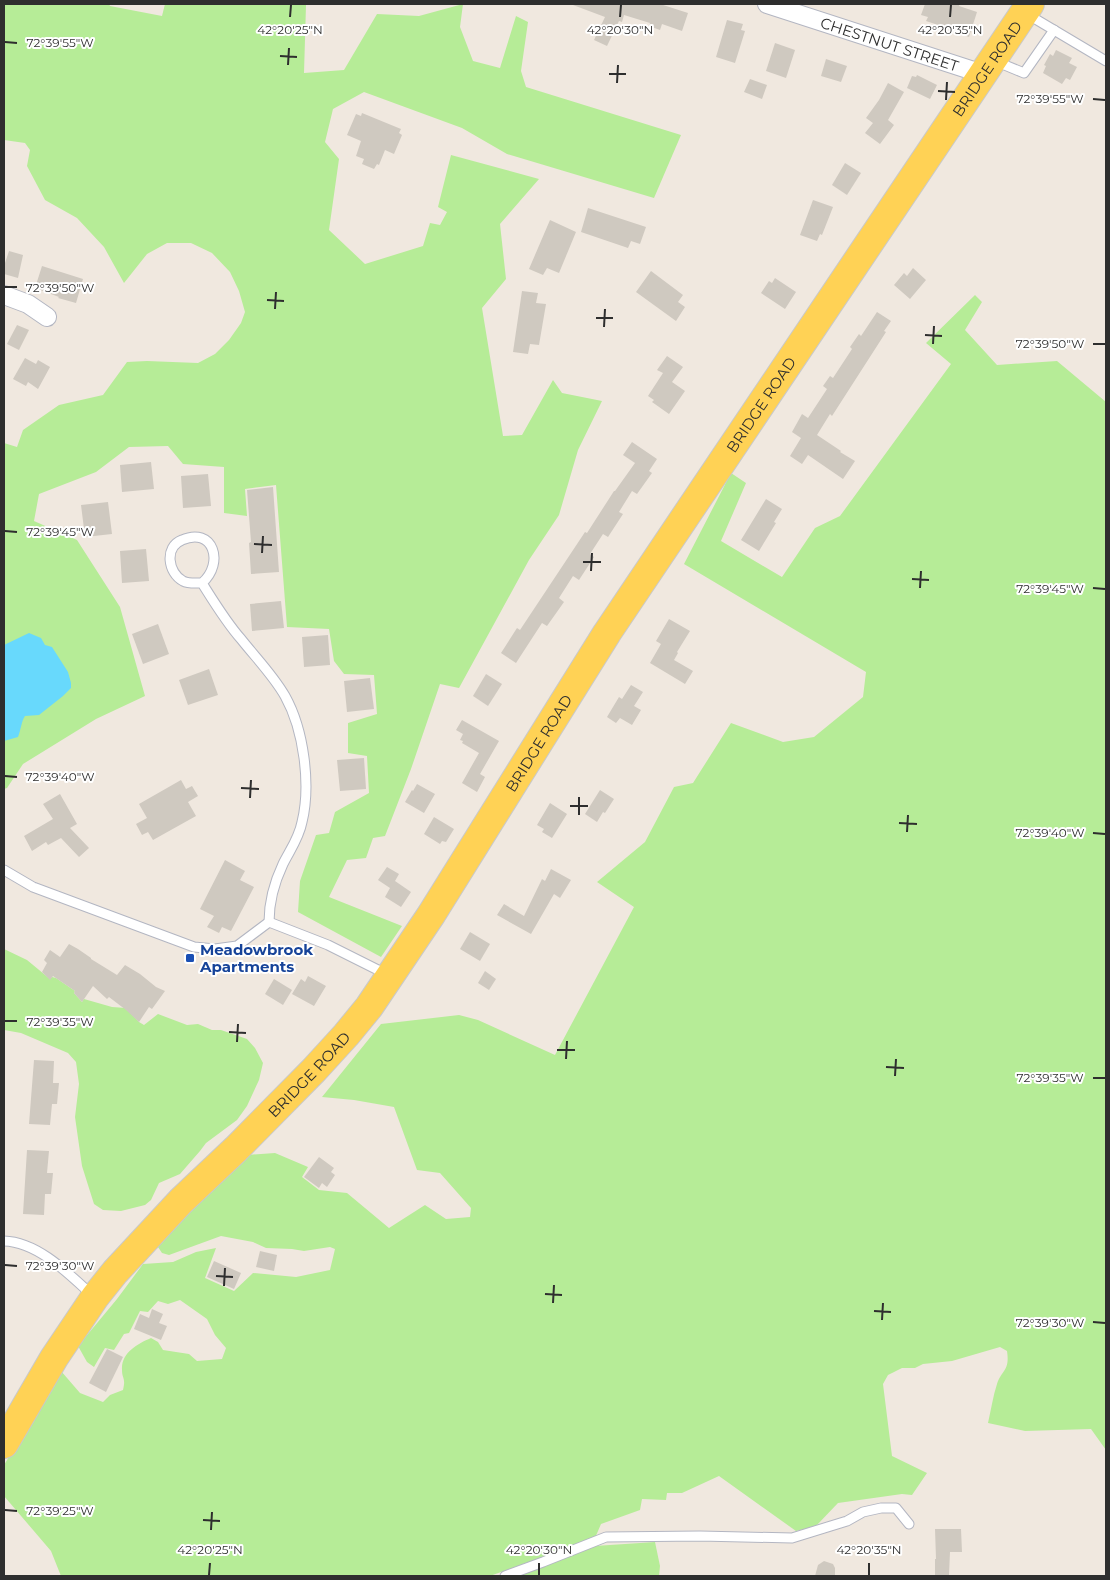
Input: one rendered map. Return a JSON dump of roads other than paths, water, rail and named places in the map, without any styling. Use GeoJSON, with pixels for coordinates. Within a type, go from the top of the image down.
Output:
{"type":"FeatureCollection","features":[{"type":"Feature","properties":{"kind":"main road","name":"BRIDGE ROAD"},"geometry":{"type":"LineString","coordinates":[[4,1444],[54,1358],[94,1297],[181,1201],[236,1149],[314,1070],[358,1021],[391,976],[607,633],[1028,8]]}},
{"type":"Feature","properties":{"kind":"street","name":"CHESTNUT STREET"},"geometry":{"type":"LineString","coordinates":[[767,4],[988,67]]}},
{"type":"Feature","properties":{"kind":"street"},"geometry":{"type":"LineString","coordinates":[[4,295],[28,304],[47,317]]}},
{"type":"Feature","properties":{"kind":"lane"},"geometry":{"type":"LineString","coordinates":[[1028,8],[1054,30],[1106,62]]}},
{"type":"Feature","properties":{"kind":"lane"},"geometry":{"type":"LineString","coordinates":[[988,67],[1024,73],[1054,30]]}},
{"type":"Feature","properties":{"kind":"lane"},"geometry":{"type":"LineString","coordinates":[[202,538],[211,547],[214,555],[214,564],[211,573],[202,583],[184,581],[179,578],[172,568],[170,553],[172,547],[180,540],[202,538]]}},
{"type":"Feature","properties":{"kind":"lane"},"geometry":{"type":"LineString","coordinates":[[4,870],[33,887],[194,947],[215,949],[237,946],[268,922],[269,904],[274,885],[302,823],[306,783],[303,751],[292,711],[285,696],[234,631],[202,583]]}},
{"type":"Feature","properties":{"kind":"lane"},"geometry":{"type":"LineString","coordinates":[[268,922],[328,945],[391,976]]}},
{"type":"Feature","properties":{"kind":"lane"},"geometry":{"type":"LineString","coordinates":[[4,1241],[22,1244],[44,1254],[94,1297]]}},
{"type":"Feature","properties":{"kind":"lane"},"geometry":{"type":"LineString","coordinates":[[505,1576],[606,1537],[700,1536],[792,1538],[847,1521],[863,1512],[881,1508],[896,1508],[909,1524]]}},
{"type":"Feature","properties":{"kind":"water"},"geometry":{"type":"Polygon","coordinates":[[[29,633],[41,638],[45,645],[52,647],[68,672],[71,688],[39,715],[25,716],[18,737],[4,741],[4,645],[29,633]]]}},
{"type":"Feature","properties":{"kind":"place","name":"Meadowbrook Apartments"},"geometry":{"type":"Point","coordinates":[190,958]}}]}
